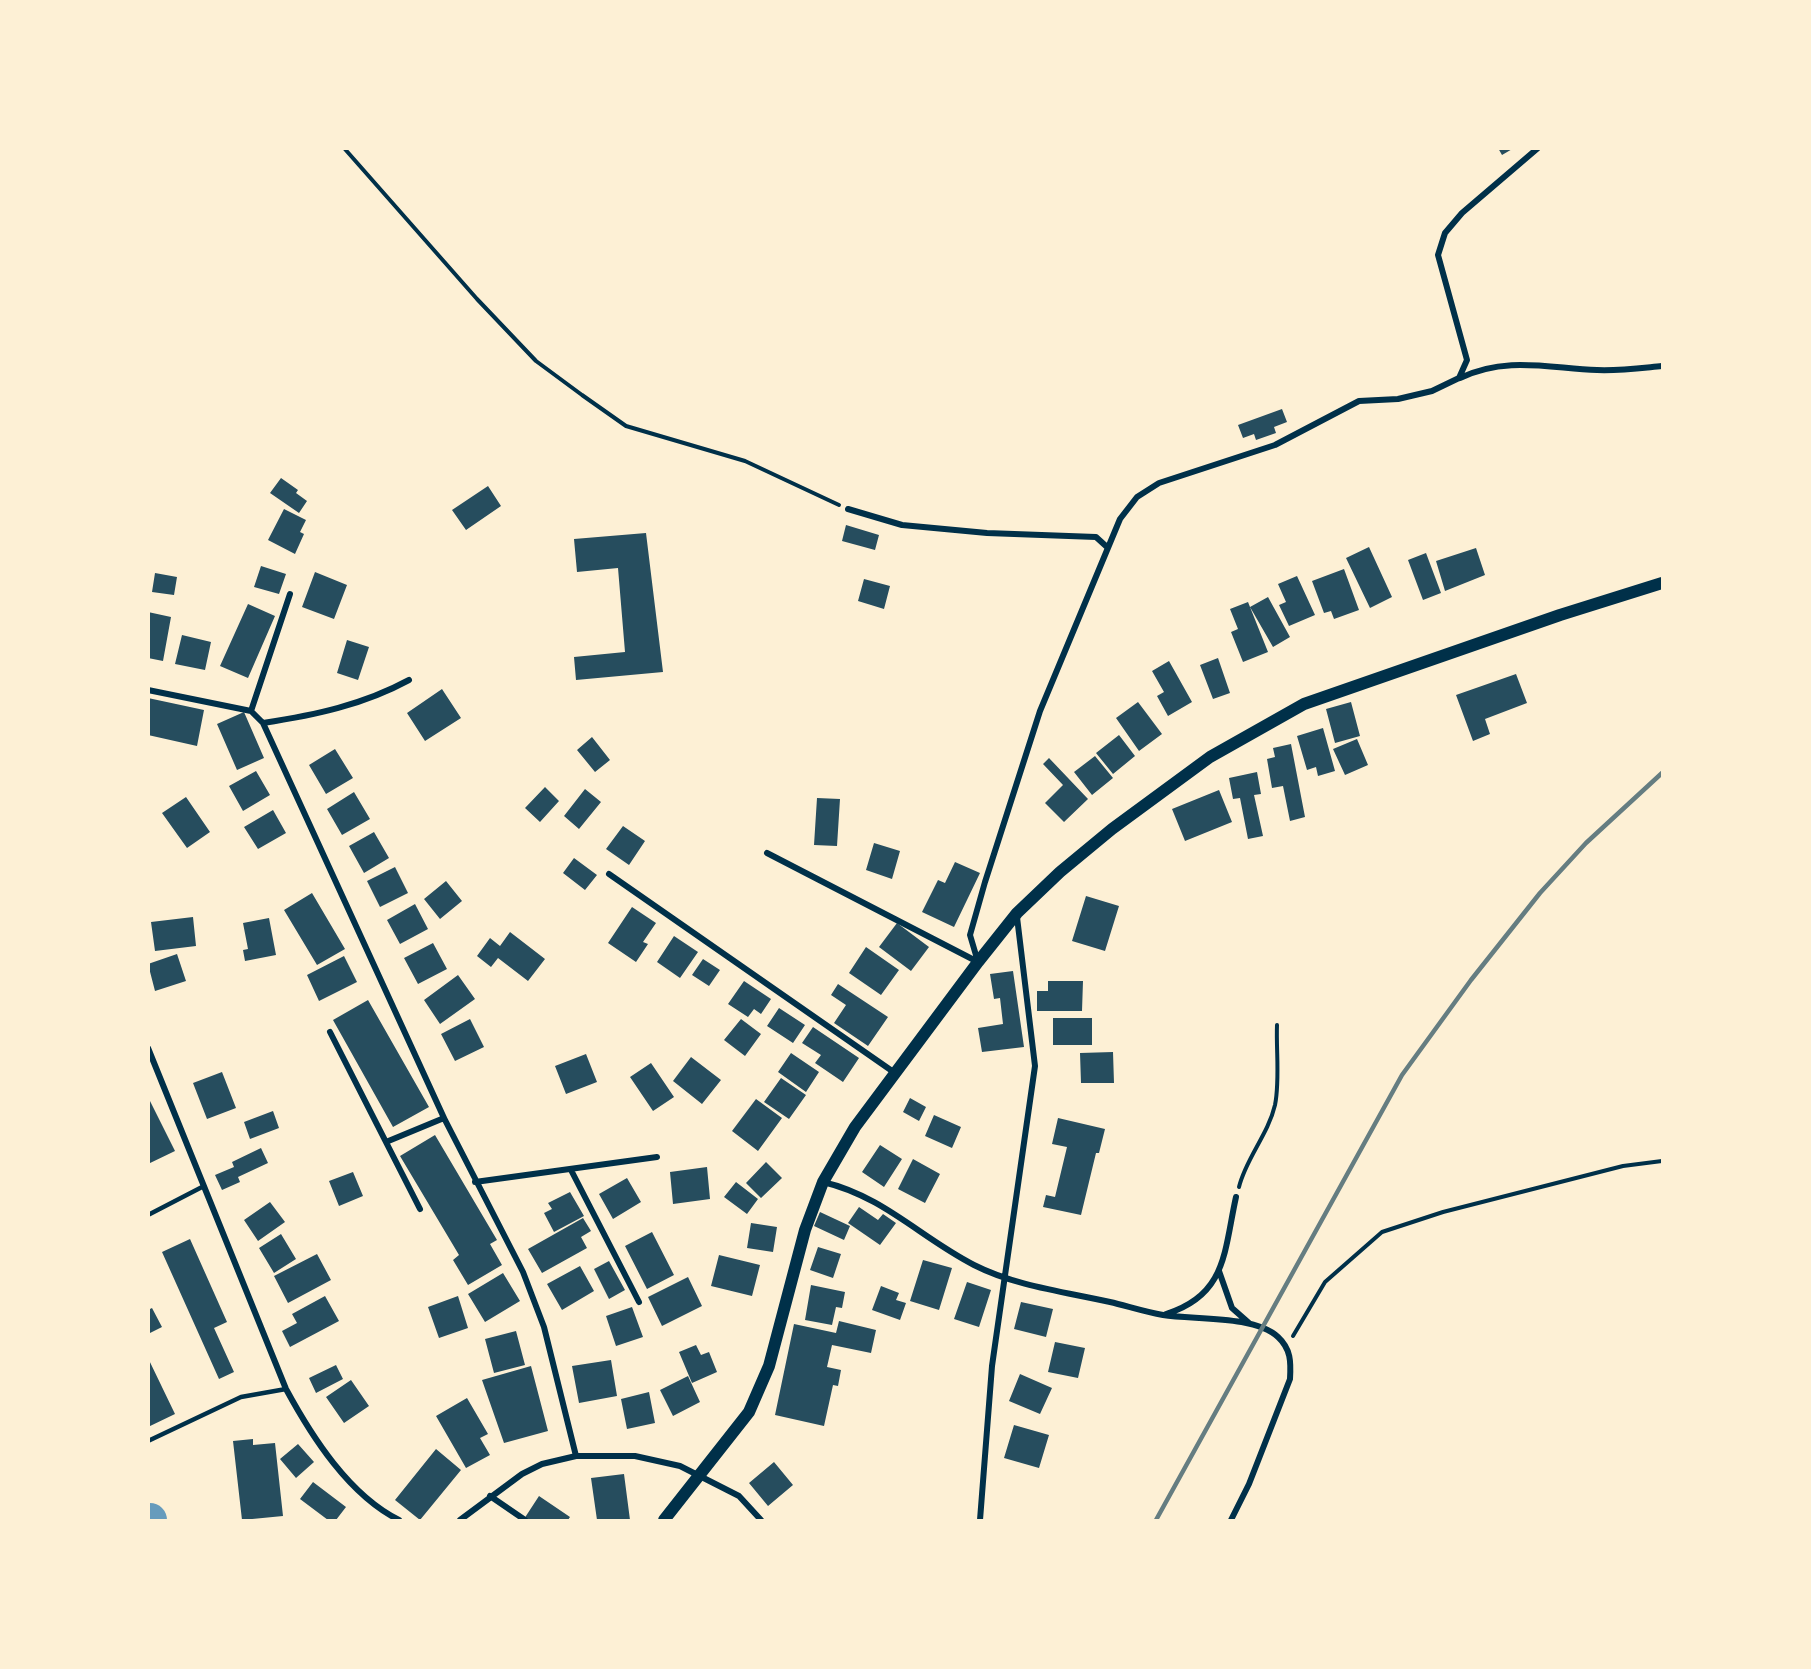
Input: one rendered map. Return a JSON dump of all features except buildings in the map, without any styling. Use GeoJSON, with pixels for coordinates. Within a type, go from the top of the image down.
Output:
{"type":"FeatureCollection","features":[{"type":"Feature","properties":{"kind":"main road"},"geometry":{"type":"LineString","coordinates":[[664,1521],[749,1412],[769,1366],[805,1230],[823,1182],[855,1127],[978,962],[1017,914],[1060,872],[1161,792],[1210,757],[1304,704],[1560,615],[1662,583]]}},
{"type":"Feature","properties":{"kind":"street"},"geometry":{"type":"LineString","coordinates":[[1459,378],[1467,360],[1438,255],[1445,233],[1462,213],[1538,148]]}},
{"type":"Feature","properties":{"kind":"street"},"geometry":{"type":"LineString","coordinates":[[978,962],[970,935],[1040,711],[1100,572],[1107,547],[1120,519],[1137,497],[1160,483],[1275,445],[1359,401],[1398,399],[1432,391],[1482,367],[1522,364],[1599,370],[1662,366]]}},
{"type":"Feature","properties":{"kind":"street"},"geometry":{"type":"LineString","coordinates":[[848,509],[903,525],[987,533],[1096,537],[1107,547]]}},
{"type":"Feature","properties":{"kind":"street"},"geometry":{"type":"LineString","coordinates":[[251,711],[290,594]]}},
{"type":"Feature","properties":{"kind":"street"},"geometry":{"type":"LineString","coordinates":[[263,723],[340,709],[376,697],[409,680]]}},
{"type":"Feature","properties":{"kind":"street"},"geometry":{"type":"LineString","coordinates":[[148,690],[251,711],[263,723],[444,1118],[523,1272],[544,1327],[576,1456]]}},
{"type":"Feature","properties":{"kind":"street"},"geometry":{"type":"LineString","coordinates":[[767,853],[978,962]]}},
{"type":"Feature","properties":{"kind":"street"},"geometry":{"type":"LineString","coordinates":[[609,874],[895,1072]]}},
{"type":"Feature","properties":{"kind":"street"},"geometry":{"type":"LineString","coordinates":[[980,1521],[992,1365],[1035,1066],[1017,932],[1017,914]]}},
{"type":"Feature","properties":{"kind":"street"},"geometry":{"type":"LineString","coordinates":[[330,1032],[420,1209]]}},
{"type":"Feature","properties":{"kind":"street"},"geometry":{"type":"LineString","coordinates":[[149,1049],[286,1389],[324,1450],[362,1494],[399,1521]]}},
{"type":"Feature","properties":{"kind":"street"},"geometry":{"type":"LineString","coordinates":[[386,1142],[444,1118]]}},
{"type":"Feature","properties":{"kind":"street"},"geometry":{"type":"LineString","coordinates":[[476,1182],[657,1157]]}},
{"type":"Feature","properties":{"kind":"street"},"geometry":{"type":"LineString","coordinates":[[571,1170],[639,1302]]}},
{"type":"Feature","properties":{"kind":"street"},"geometry":{"type":"LineString","coordinates":[[823,1182],[852,1189],[877,1202],[947,1250],[1004,1278],[1163,1315],[1250,1324]]}},
{"type":"Feature","properties":{"kind":"street"},"geometry":{"type":"LineString","coordinates":[[1163,1315],[1188,1307],[1207,1292],[1219,1271],[1236,1197]]}},
{"type":"Feature","properties":{"kind":"street"},"geometry":{"type":"LineString","coordinates":[[1219,1271],[1232,1308],[1250,1324],[1277,1336],[1287,1348],[1291,1361],[1285,1398],[1231,1521]]}},
{"type":"Feature","properties":{"kind":"street"},"geometry":{"type":"LineString","coordinates":[[460,1521],[490,1496],[542,1464],[576,1456],[651,1458],[680,1466],[739,1496],[761,1521]]}},
{"type":"Feature","properties":{"kind":"street"},"geometry":{"type":"LineString","coordinates":[[490,1496],[525,1521]]}},
{"type":"Feature","properties":{"kind":"lane"},"geometry":{"type":"LineString","coordinates":[[148,1215],[204,1186]]}},
{"type":"Feature","properties":{"kind":"lane"},"geometry":{"type":"LineString","coordinates":[[148,1441],[241,1397],[286,1389]]}},
{"type":"Feature","properties":{"kind":"path"},"geometry":{"type":"LineString","coordinates":[[344,148],[536,361],[582,395],[626,426],[745,461],[848,509]]}},
{"type":"Feature","properties":{"kind":"path"},"geometry":{"type":"LineString","coordinates":[[1236,1197],[1243,1172],[1263,1137],[1275,1105],[1277,1025]]}},
{"type":"Feature","properties":{"kind":"path"},"geometry":{"type":"LineString","coordinates":[[1287,1348],[1325,1282],[1382,1232],[1443,1212],[1623,1166],[1662,1161]]}},
{"type":"Feature","properties":{"kind":"railway"},"geometry":{"type":"LineString","coordinates":[[1156,1520],[1402,1075],[1471,980],[1540,893],[1586,843],[1662,773]]}}]}
